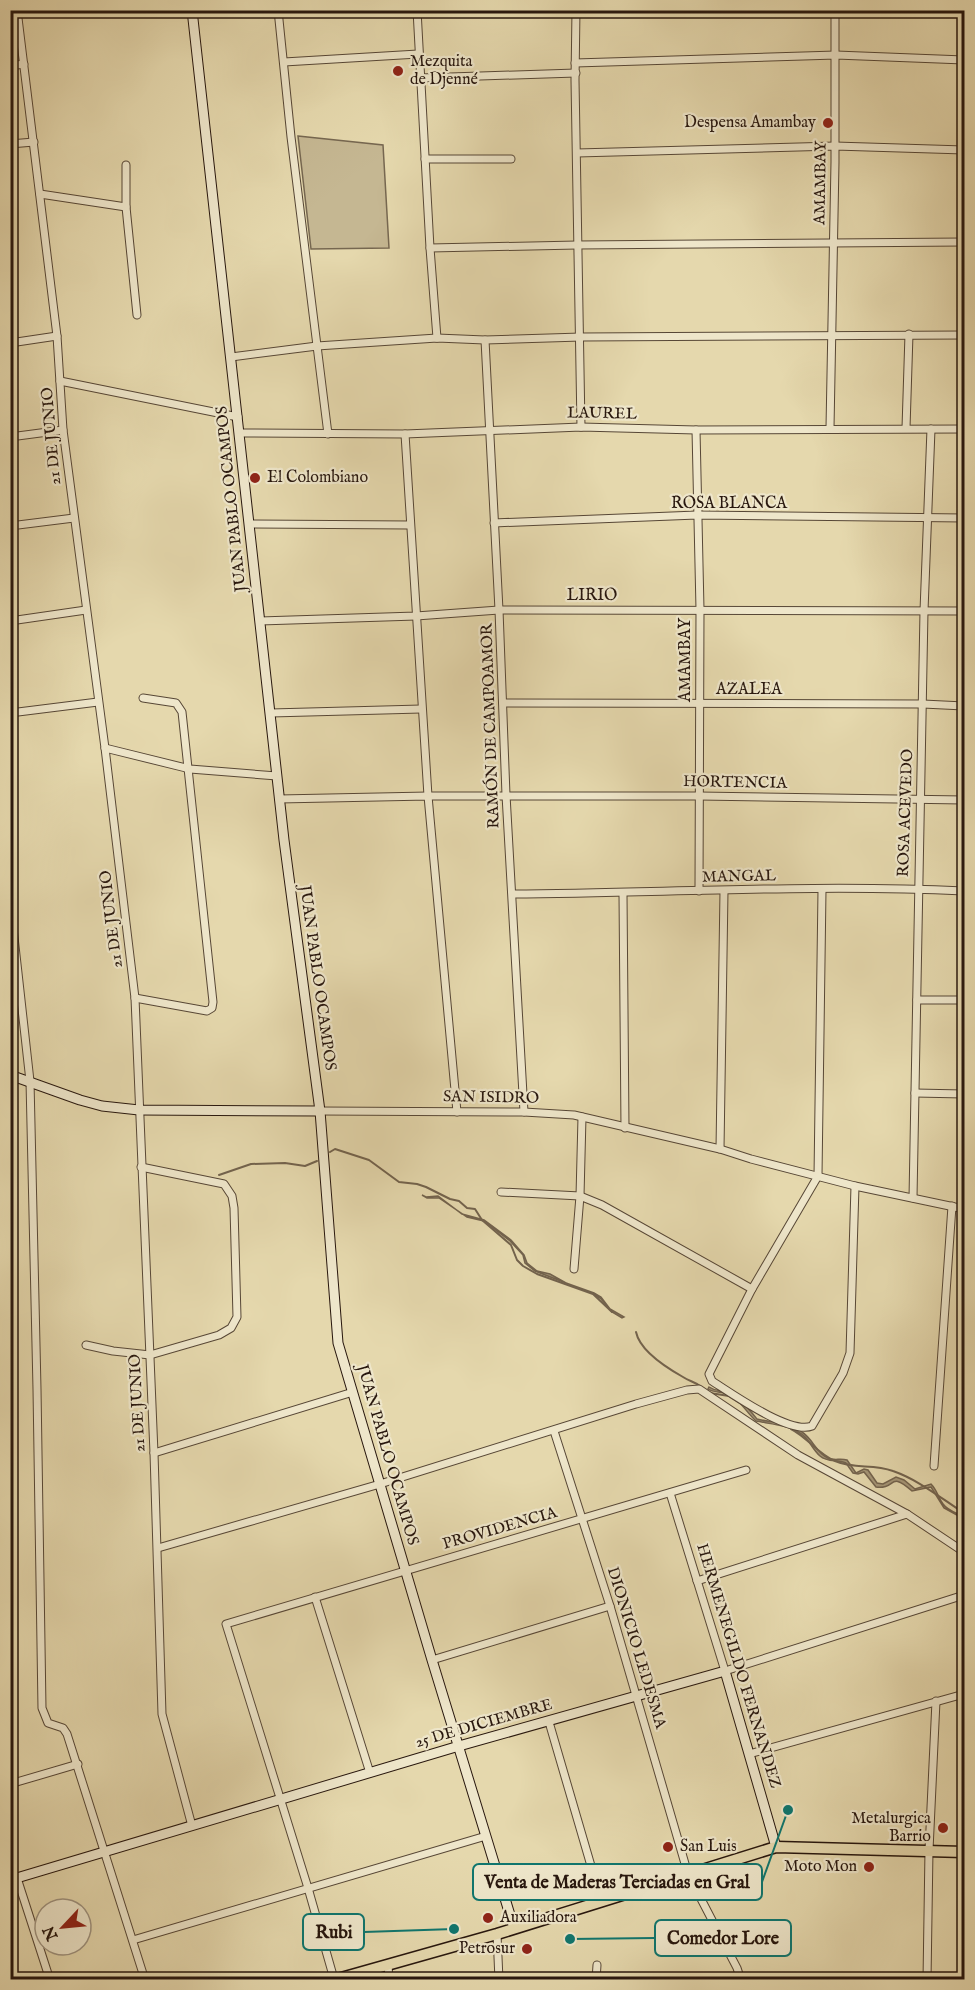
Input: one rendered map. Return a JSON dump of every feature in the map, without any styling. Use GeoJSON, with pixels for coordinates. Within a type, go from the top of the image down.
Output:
{"type":"FeatureCollection","features":[{"type":"Feature","properties":{"kind":"main road"},"geometry":{"type":"LineString","coordinates":[[334,1979],[497,1934],[776,1847],[964,1852]]}},
{"type":"Feature","properties":{"kind":"street","name":"21 DE JUNIO"},"geometry":{"type":"LineString","coordinates":[[17,10],[57,336],[63,430],[135,998],[158,1548],[162,1714],[192,1826]]}},
{"type":"Feature","properties":{"kind":"street","name":"JUAN PABLO OCAMPOS"},"geometry":{"type":"LineString","coordinates":[[192,10],[279,799],[320,1111],[338,1343],[514,1928]]}},
{"type":"Feature","properties":{"kind":"street"},"geometry":{"type":"LineString","coordinates":[[278,10],[291,137],[328,434]]}},
{"type":"Feature","properties":{"kind":"street"},"geometry":{"type":"LineString","coordinates":[[417,10],[437,338]]}},
{"type":"Feature","properties":{"kind":"street"},"geometry":{"type":"LineString","coordinates":[[576,10],[581,426]]}},
{"type":"Feature","properties":{"kind":"street","name":"AMAMBAY"},"geometry":{"type":"LineString","coordinates":[[830,428],[833,336],[835,10]]}},
{"type":"Feature","properties":{"kind":"street"},"geometry":{"type":"LineString","coordinates":[[285,62],[418,54]]}},
{"type":"Feature","properties":{"kind":"street"},"geometry":{"type":"LineString","coordinates":[[575,63],[836,56],[964,60]]}},
{"type":"Feature","properties":{"kind":"street"},"geometry":{"type":"LineString","coordinates":[[10,66],[24,64]]}},
{"type":"Feature","properties":{"kind":"street"},"geometry":{"type":"LineString","coordinates":[[420,78],[576,73]]}},
{"type":"Feature","properties":{"kind":"street"},"geometry":{"type":"LineString","coordinates":[[10,144],[34,142]]}},
{"type":"Feature","properties":{"kind":"street"},"geometry":{"type":"LineString","coordinates":[[577,153],[835,146],[964,150]]}},
{"type":"Feature","properties":{"kind":"street"},"geometry":{"type":"LineString","coordinates":[[425,159],[511,159]]}},
{"type":"Feature","properties":{"kind":"street"},"geometry":{"type":"LineString","coordinates":[[126,165],[126,207],[137,315]]}},
{"type":"Feature","properties":{"kind":"street"},"geometry":{"type":"LineString","coordinates":[[40,194],[126,207]]}},
{"type":"Feature","properties":{"kind":"street"},"geometry":{"type":"LineString","coordinates":[[430,248],[964,242]]}},
{"type":"Feature","properties":{"kind":"street"},"geometry":{"type":"LineString","coordinates":[[906,428],[909,334]]}},
{"type":"Feature","properties":{"kind":"street"},"geometry":{"type":"LineString","coordinates":[[231,357],[317,346],[437,338],[485,340],[581,337],[964,335]]}},
{"type":"Feature","properties":{"kind":"street"},"geometry":{"type":"LineString","coordinates":[[10,343],[57,336]]}},
{"type":"Feature","properties":{"kind":"street","name":"RAMÓN DE CAMPOAMOR"},"geometry":{"type":"LineString","coordinates":[[485,340],[506,795],[524,1112]]}},
{"type":"Feature","properties":{"kind":"street"},"geometry":{"type":"LineString","coordinates":[[60,381],[238,417]]}},
{"type":"Feature","properties":{"kind":"street","name":"LAUREL"},"geometry":{"type":"LineString","coordinates":[[240,433],[405,434],[581,426],[696,429],[964,429]]}},
{"type":"Feature","properties":{"kind":"street","name":"AMAMBAY"},"geometry":{"type":"LineString","coordinates":[[696,429],[700,609],[699,891]]}},
{"type":"Feature","properties":{"kind":"street","name":"ROSA ACEVEDO"},"geometry":{"type":"LineString","coordinates":[[912,1198],[924,611],[931,429]]}},
{"type":"Feature","properties":{"kind":"street"},"geometry":{"type":"LineString","coordinates":[[10,437],[63,430]]}},
{"type":"Feature","properties":{"kind":"street"},"geometry":{"type":"LineString","coordinates":[[405,434],[421,709],[457,1112]]}},
{"type":"Feature","properties":{"kind":"street","name":"ROSA BLANCA"},"geometry":{"type":"LineString","coordinates":[[494,524],[697,515],[964,518]]}},
{"type":"Feature","properties":{"kind":"street"},"geometry":{"type":"LineString","coordinates":[[10,526],[74,518]]}},
{"type":"Feature","properties":{"kind":"street"},"geometry":{"type":"LineString","coordinates":[[250,524],[410,525]]}},
{"type":"Feature","properties":{"kind":"street"},"geometry":{"type":"LineString","coordinates":[[10,621],[86,610]]}},
{"type":"Feature","properties":{"kind":"street","name":"LIRIO"},"geometry":{"type":"LineString","coordinates":[[260,621],[416,616],[499,610],[964,611]]}},
{"type":"Feature","properties":{"kind":"street"},"geometry":{"type":"LineString","coordinates":[[135,998],[207,1011],[212,1008],[213,1002],[190,769],[182,712],[176,704],[142,698]]}},
{"type":"Feature","properties":{"kind":"street"},"geometry":{"type":"LineString","coordinates":[[10,713],[99,702]]}},
{"type":"Feature","properties":{"kind":"street","name":"AZALEA"},"geometry":{"type":"LineString","coordinates":[[503,703],[964,706]]}},
{"type":"Feature","properties":{"kind":"street"},"geometry":{"type":"LineString","coordinates":[[271,713],[421,709]]}},
{"type":"Feature","properties":{"kind":"street"},"geometry":{"type":"LineString","coordinates":[[105,748],[190,769],[277,776]]}},
{"type":"Feature","properties":{"kind":"street","name":"HORTENCIA"},"geometry":{"type":"LineString","coordinates":[[279,799],[506,795],[964,800]]}},
{"type":"Feature","properties":{"kind":"street","name":"MANGAL"},"geometry":{"type":"LineString","coordinates":[[513,894],[918,889],[964,891]]}},
{"type":"Feature","properties":{"kind":"street"},"geometry":{"type":"LineString","coordinates":[[822,890],[818,1176],[752,1289],[709,1374],[710,1378],[768,1416],[801,1427],[812,1426],[843,1373],[850,1353],[855,1186]]}},
{"type":"Feature","properties":{"kind":"street"},"geometry":{"type":"LineString","coordinates":[[720,1149],[724,891]]}},
{"type":"Feature","properties":{"kind":"street"},"geometry":{"type":"LineString","coordinates":[[623,894],[625,1128]]}},
{"type":"Feature","properties":{"kind":"street"},"geometry":{"type":"LineString","coordinates":[[10,901],[30,1082],[42,1708],[48,1723],[63,1728],[67,1734],[145,1980]]}},
{"type":"Feature","properties":{"kind":"street"},"geometry":{"type":"LineString","coordinates":[[917,1000],[964,1000]]}},
{"type":"Feature","properties":{"kind":"street","name":"SAN ISIDRO"},"geometry":{"type":"LineString","coordinates":[[10,1075],[102,1106],[139,1110],[524,1112],[582,1117],[720,1149],[855,1186],[964,1209]]}},
{"type":"Feature","properties":{"kind":"street"},"geometry":{"type":"LineString","coordinates":[[915,1093],[964,1094]]}},
{"type":"Feature","properties":{"kind":"street"},"geometry":{"type":"LineString","coordinates":[[574,1269],[580,1196],[582,1117]]}},
{"type":"Feature","properties":{"kind":"street"},"geometry":{"type":"LineString","coordinates":[[86,1345],[150,1355],[219,1335],[231,1328],[237,1317],[232,1196],[224,1184],[141,1167]]}},
{"type":"Feature","properties":{"kind":"street"},"geometry":{"type":"LineString","coordinates":[[501,1192],[580,1196],[602,1205],[752,1289]]}},
{"type":"Feature","properties":{"kind":"street"},"geometry":{"type":"LineString","coordinates":[[934,1466],[952,1206]]}},
{"type":"Feature","properties":{"kind":"street"},"geometry":{"type":"LineString","coordinates":[[158,1548],[380,1484],[646,1401],[699,1389],[798,1455],[907,1514],[964,1552]]}},
{"type":"Feature","properties":{"kind":"street"},"geometry":{"type":"LineString","coordinates":[[154,1453],[353,1392]]}},
{"type":"Feature","properties":{"kind":"street","name":"DIONICIO LEDESMA"},"geometry":{"type":"LineString","coordinates":[[554,1431],[637,1695],[688,1874],[741,1980]]}},
{"type":"Feature","properties":{"kind":"street","name":"PROVIDENCIA"},"geometry":{"type":"LineString","coordinates":[[280,1800],[226,1624],[746,1470]]}},
{"type":"Feature","properties":{"kind":"street","name":"HERMENEGILDO FERNANDEZ"},"geometry":{"type":"LineString","coordinates":[[670,1493],[776,1847]]}},
{"type":"Feature","properties":{"kind":"street"},"geometry":{"type":"LineString","coordinates":[[697,1581],[907,1514]]}},
{"type":"Feature","properties":{"kind":"street","name":"25 DE DICIEMBRE"},"geometry":{"type":"LineString","coordinates":[[14,1879],[459,1746],[725,1671],[964,1595]]}},
{"type":"Feature","properties":{"kind":"street"},"geometry":{"type":"LineString","coordinates":[[315,1597],[370,1773]]}},
{"type":"Feature","properties":{"kind":"street"},"geometry":{"type":"LineString","coordinates":[[432,1660],[610,1606]]}},
{"type":"Feature","properties":{"kind":"street"},"geometry":{"type":"LineString","coordinates":[[749,1754],[964,1694]]}},
{"type":"Feature","properties":{"kind":"street"},"geometry":{"type":"LineString","coordinates":[[927,1980],[929,1850],[936,1701]]}},
{"type":"Feature","properties":{"kind":"street"},"geometry":{"type":"LineString","coordinates":[[549,1722],[601,1900]]}},
{"type":"Feature","properties":{"kind":"street"},"geometry":{"type":"LineString","coordinates":[[10,1784],[78,1764]]}},
{"type":"Feature","properties":{"kind":"street"},"geometry":{"type":"LineString","coordinates":[[280,1800],[334,1979]]}},
{"type":"Feature","properties":{"kind":"street"},"geometry":{"type":"LineString","coordinates":[[133,1940],[486,1836]]}},
{"type":"Feature","properties":{"kind":"street"},"geometry":{"type":"LineString","coordinates":[[14,1879],[50,1980]]}},
{"type":"Feature","properties":{"kind":"street"},"geometry":{"type":"LineString","coordinates":[[497,1934],[499,1980]]}},
{"type":"Feature","properties":{"kind":"street"},"geometry":{"type":"LineString","coordinates":[[388,1965],[389,1980]]}},
{"type":"Feature","properties":{"kind":"street"},"geometry":{"type":"LineString","coordinates":[[596,1980],[597,1965]]}},
{"type":"Feature","properties":{"kind":"shaded area"},"geometry":{"type":"Polygon","coordinates":[[[298,136],[383,145],[389,248],[311,249],[298,136]]]}},
{"type":"Feature","properties":{"kind":"shaded area"},"geometry":{"type":"Polygon","coordinates":[[[422,1195],[438,1196],[456,1210],[439,1198],[427,1198],[422,1195]]]}},
{"type":"Feature","properties":{"kind":"shaded area"},"geometry":{"type":"Polygon","coordinates":[[[463,1214],[484,1220],[511,1240],[524,1255],[527,1263],[537,1271],[550,1274],[566,1283],[535,1271],[525,1263],[523,1255],[510,1241],[484,1221],[463,1214]]]}},
{"type":"Feature","properties":{"kind":"shaded area"},"geometry":{"type":"Polygon","coordinates":[[[567,1283],[594,1293],[601,1297],[610,1309],[624,1317],[612,1312],[601,1299],[592,1293],[567,1283]]]}},
{"type":"Feature","properties":{"kind":"shaded area"},"geometry":{"type":"Polygon","coordinates":[[[709,1387],[723,1391],[733,1396],[742,1402],[757,1419],[797,1429],[806,1435],[824,1456],[847,1460],[856,1473],[864,1469],[868,1470],[877,1483],[883,1484],[896,1477],[915,1489],[931,1484],[945,1506],[964,1519],[944,1508],[931,1487],[912,1491],[896,1481],[887,1486],[876,1487],[864,1472],[858,1474],[853,1473],[846,1463],[820,1456],[800,1433],[782,1426],[756,1421],[732,1396],[710,1390],[709,1387]]]}},
{"type":"Feature","properties":{"kind":"waterway"},"geometry":{"type":"LineString","coordinates":[[330,1152],[335,1149],[369,1160],[399,1182],[426,1187],[459,1201],[467,1208],[475,1209],[482,1220],[511,1245],[517,1260],[523,1266],[537,1274],[593,1294],[612,1312]]}},
{"type":"Feature","properties":{"kind":"waterway"},"geometry":{"type":"LineString","coordinates":[[219,1175],[251,1164],[285,1163],[305,1166],[317,1161]]}},
{"type":"Feature","properties":{"kind":"waterway"},"geometry":{"type":"LineString","coordinates":[[636,1332],[643,1346],[662,1364],[700,1386]]}},
{"type":"Feature","properties":{"kind":"waterway"},"geometry":{"type":"LineString","coordinates":[[710,1393],[729,1396],[743,1405]]}},
{"type":"Feature","properties":{"kind":"waterway"},"geometry":{"type":"LineString","coordinates":[[791,1429],[835,1461],[850,1465],[878,1467],[903,1475],[964,1513]]}},
{"type":"Feature","properties":{"kind":"place","name":"Mezquita de Djenné"},"geometry":{"type":"Point","coordinates":[398,71]}},
{"type":"Feature","properties":{"kind":"place","name":"Despensa Amambay"},"geometry":{"type":"Point","coordinates":[828,123]}},
{"type":"Feature","properties":{"kind":"place","name":"El Colombiano"},"geometry":{"type":"Point","coordinates":[255,478]}},
{"type":"Feature","properties":{"kind":"place","name":"Venta de Maderas Terciadas en Gral"},"geometry":{"type":"Point","coordinates":[788,1810]}},
{"type":"Feature","properties":{"kind":"place","name":"Metalurgica Barrio"},"geometry":{"type":"Point","coordinates":[943,1828]}},
{"type":"Feature","properties":{"kind":"place","name":"San Luis"},"geometry":{"type":"Point","coordinates":[668,1847]}},
{"type":"Feature","properties":{"kind":"place","name":"Moto Mon"},"geometry":{"type":"Point","coordinates":[869,1867]}},
{"type":"Feature","properties":{"kind":"place","name":"Auxiliadora"},"geometry":{"type":"Point","coordinates":[488,1918]}},
{"type":"Feature","properties":{"kind":"place","name":"Rubi"},"geometry":{"type":"Point","coordinates":[454,1929]}},
{"type":"Feature","properties":{"kind":"place","name":"Comedor Lore"},"geometry":{"type":"Point","coordinates":[570,1939]}},
{"type":"Feature","properties":{"kind":"place","name":"Petrosur"},"geometry":{"type":"Point","coordinates":[527,1949]}}]}
